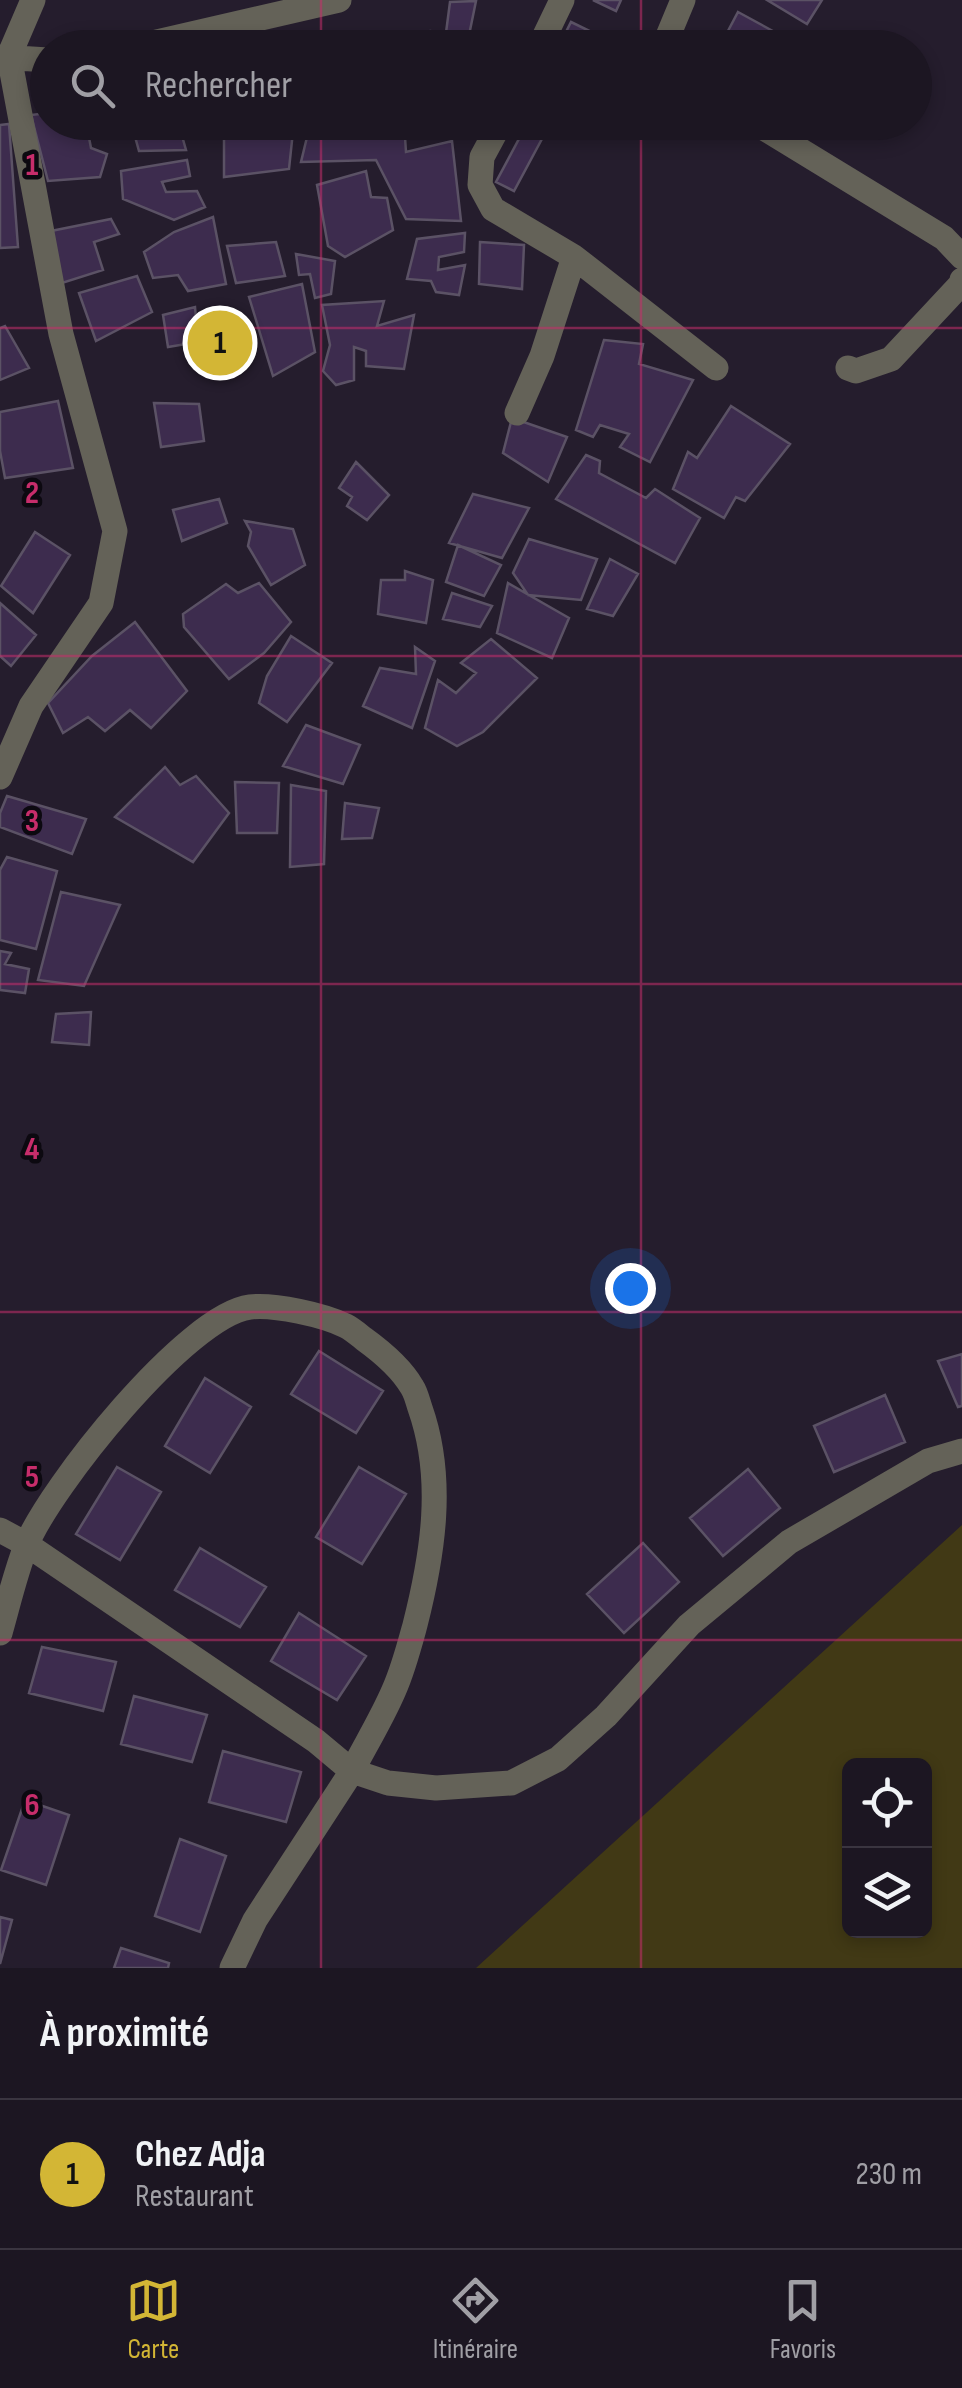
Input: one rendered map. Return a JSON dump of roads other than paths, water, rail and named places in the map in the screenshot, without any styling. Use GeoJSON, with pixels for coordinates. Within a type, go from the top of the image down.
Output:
{"type":"FeatureCollection","features":[{"type":"Feature","properties":{"kind":"street"},"geometry":{"type":"LineString","coordinates":[[0,777],[31,706],[101,602],[115,531],[61,334],[5,56],[33,0]]}},
{"type":"Feature","properties":{"kind":"street"},"geometry":{"type":"LineString","coordinates":[[209,30],[339,0]]}},
{"type":"Feature","properties":{"kind":"street"},"geometry":{"type":"LineString","coordinates":[[548,30],[562,0]]}},
{"type":"Feature","properties":{"kind":"street"},"geometry":{"type":"LineString","coordinates":[[670,30],[683,0]]}},
{"type":"Feature","properties":{"kind":"street"},"geometry":{"type":"LineString","coordinates":[[5,56],[30,58]]}},
{"type":"Feature","properties":{"kind":"street"},"geometry":{"type":"LineString","coordinates":[[492,140],[482,158],[480,185],[493,210],[574,256],[716,368]]}},
{"type":"Feature","properties":{"kind":"street"},"geometry":{"type":"LineString","coordinates":[[783,140],[944,238],[962,257]]}},
{"type":"Feature","properties":{"kind":"street"},"geometry":{"type":"LineString","coordinates":[[517,412],[542,356],[574,256]]}},
{"type":"Feature","properties":{"kind":"street"},"geometry":{"type":"LineString","coordinates":[[848,368],[856,372],[891,359],[962,280]]}},
{"type":"Feature","properties":{"kind":"street"},"geometry":{"type":"LineString","coordinates":[[0,1634],[26,1544],[63,1481],[108,1424],[184,1345],[217,1320],[248,1307],[272,1308],[346,1326],[390,1360],[413,1388],[433,1456],[435,1502],[425,1578],[410,1643],[395,1689],[352,1770],[255,1920],[232,1968]]}},
{"type":"Feature","properties":{"kind":"street"},"geometry":{"type":"LineString","coordinates":[[0,1530],[316,1741],[352,1770],[388,1782],[436,1788],[510,1783],[558,1759],[606,1716],[689,1626],[789,1542],[928,1461],[962,1451]]}},
{"type":"Feature","properties":{"kind":"place","name":"Chez Adja"},"geometry":{"type":"Point","coordinates":[220,343]}}]}
